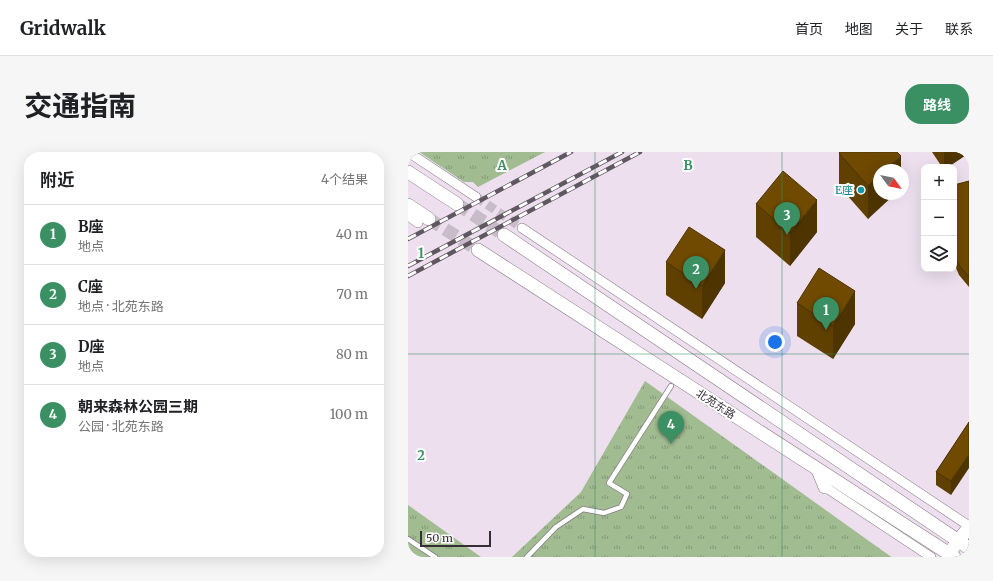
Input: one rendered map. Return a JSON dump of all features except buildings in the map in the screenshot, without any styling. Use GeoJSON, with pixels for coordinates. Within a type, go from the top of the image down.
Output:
{"type":"FeatureCollection","features":[{"type":"Feature","properties":{"kind":"main road"},"geometry":{"type":"LineString","coordinates":[[408,172],[457,204]]}},
{"type":"Feature","properties":{"kind":"main road"},"geometry":{"type":"LineString","coordinates":[[408,205],[423,221]]}},
{"type":"Feature","properties":{"kind":"main road","name":"北苑东路"},"geometry":{"type":"LineString","coordinates":[[504,235],[969,548]]}},
{"type":"Feature","properties":{"kind":"main road","name":"北苑东路"},"geometry":{"type":"LineString","coordinates":[[478,250],[950,556]]}},
{"type":"Feature","properties":{"kind":"main road"},"geometry":{"type":"LineString","coordinates":[[818,470],[824,487]]}},
{"type":"Feature","properties":{"kind":"main road"},"geometry":{"type":"LineString","coordinates":[[950,556],[958,541],[969,526]]}},
{"type":"Feature","properties":{"kind":"main road"},"geometry":{"type":"LineString","coordinates":[[964,557],[969,548]]}},
{"type":"Feature","properties":{"kind":"street"},"geometry":{"type":"LineString","coordinates":[[408,152],[476,197]]}},
{"type":"Feature","properties":{"kind":"street"},"geometry":{"type":"LineString","coordinates":[[408,216],[423,221]]}},
{"type":"Feature","properties":{"kind":"street"},"geometry":{"type":"LineString","coordinates":[[522,228],[969,526]]}},
{"type":"Feature","properties":{"kind":"street"},"geometry":{"type":"LineString","coordinates":[[824,487],[931,557]]}},
{"type":"Feature","properties":{"kind":"lane"},"geometry":{"type":"LineString","coordinates":[[527,557],[556,528],[583,509],[604,513],[621,507],[627,494],[609,483],[671,386]]}},
{"type":"Feature","properties":{"kind":"lane"},"geometry":{"type":"LineString","coordinates":[[408,539],[435,557]]}},
{"type":"Feature","properties":{"kind":"green space"},"geometry":{"type":"Polygon","coordinates":[[[419,152],[545,152],[478,187],[473,182],[464,182],[419,152]]]}},
{"type":"Feature","properties":{"kind":"green space"},"geometry":{"type":"Polygon","coordinates":[[[645,381],[891,557],[512,557],[581,492],[645,381]]]}},
{"type":"Feature","properties":{"kind":"green space"},"geometry":{"type":"Polygon","coordinates":[[[408,505],[481,557],[408,557],[408,505]]]}},
{"type":"Feature","properties":{"kind":"tunnel"},"geometry":{"type":"LineString","coordinates":[[476,197],[522,228]]}},
{"type":"Feature","properties":{"kind":"tunnel"},"geometry":{"type":"LineString","coordinates":[[457,204],[504,235]]}},
{"type":"Feature","properties":{"kind":"tunnel"},"geometry":{"type":"LineString","coordinates":[[429,219],[478,250]]}},
{"type":"Feature","properties":{"kind":"railway"},"geometry":{"type":"LineString","coordinates":[[408,239],[571,152]]}},
{"type":"Feature","properties":{"kind":"railway"},"geometry":{"type":"LineString","coordinates":[[408,266],[622,152]]}},
{"type":"Feature","properties":{"kind":"railway"},"geometry":{"type":"LineString","coordinates":[[408,276],[640,152]]}},
{"type":"Feature","properties":{"kind":"place","name":"E座"},"geometry":{"type":"Point","coordinates":[861,190]}},
{"type":"Feature","properties":{"kind":"place","name":"D座"},"geometry":{"type":"Point","coordinates":[787,235]}},
{"type":"Feature","properties":{"kind":"place","name":"C座"},"geometry":{"type":"Point","coordinates":[696,289]}},
{"type":"Feature","properties":{"kind":"place","name":"B座"},"geometry":{"type":"Point","coordinates":[826,330]}},
{"type":"Feature","properties":{"kind":"place","name":"朝来森林公园三期"},"geometry":{"type":"Point","coordinates":[671,444]}}]}
